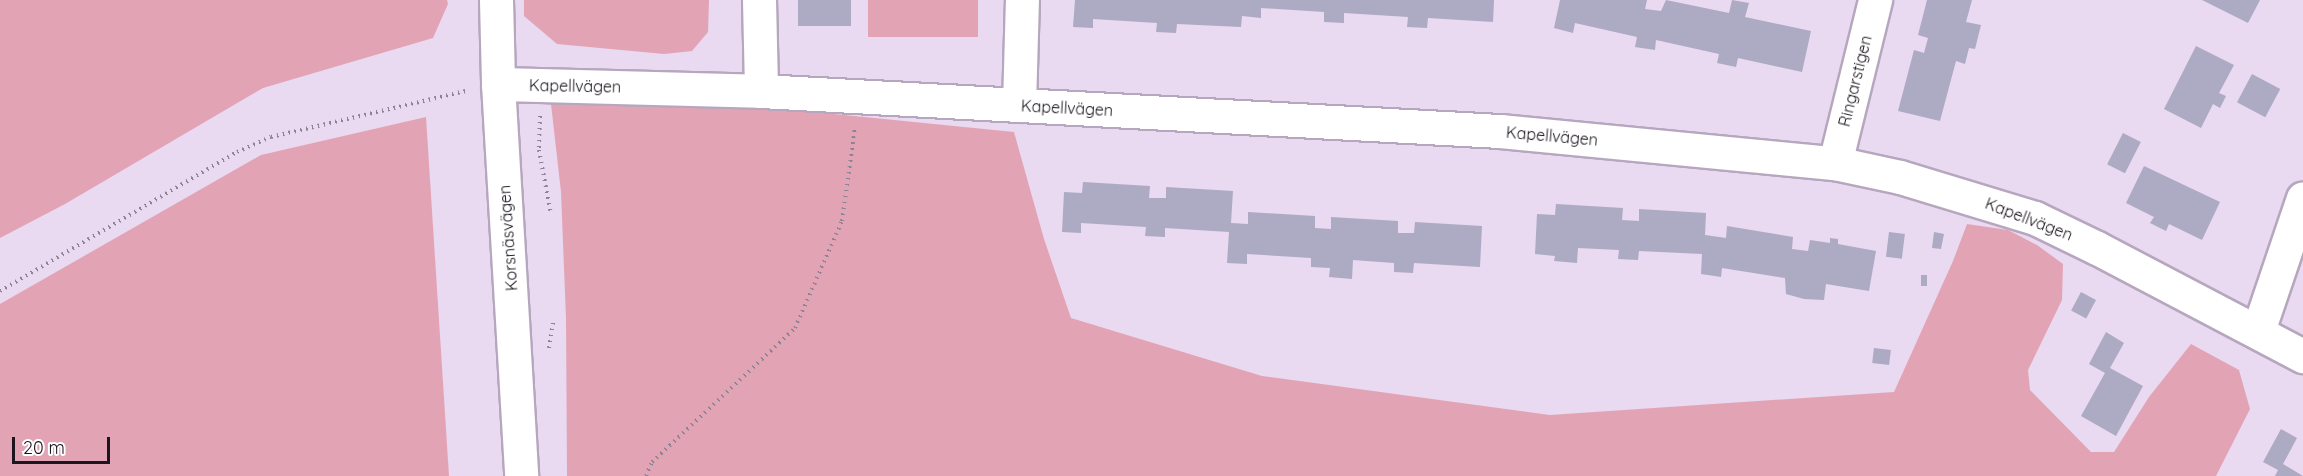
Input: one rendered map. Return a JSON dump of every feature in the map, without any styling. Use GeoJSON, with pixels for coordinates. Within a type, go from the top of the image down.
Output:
{"type":"FeatureCollection","features":[{"type":"Feature","properties":{"kind":"street","name":"Korsnäsvägen"},"geometry":{"type":"LineString","coordinates":[[496,0],[498,84],[521,476]]}},
{"type":"Feature","properties":{"kind":"street"},"geometry":{"type":"LineString","coordinates":[[759,0],[761,91]]}},
{"type":"Feature","properties":{"kind":"street"},"geometry":{"type":"LineString","coordinates":[[1019,105],[1022,0]]}},
{"type":"Feature","properties":{"kind":"street","name":"Ringarstigen"},"geometry":{"type":"LineString","coordinates":[[1835,163],[1875,0]]}},
{"type":"Feature","properties":{"kind":"street","name":"Kapellvägen"},"geometry":{"type":"LineString","coordinates":[[498,84],[761,91],[1500,131],[1835,163],[1900,177],[2035,218],[2303,356]]}},
{"type":"Feature","properties":{"kind":"street"},"geometry":{"type":"LineString","coordinates":[[2258,331],[2303,198]]}},
{"type":"Feature","properties":{"kind":"path"},"geometry":{"type":"LineString","coordinates":[[0,291],[237,152],[271,137],[498,84]]}},
{"type":"Feature","properties":{"kind":"path"},"geometry":{"type":"LineString","coordinates":[[540,86],[539,150],[551,214]]}},
{"type":"Feature","properties":{"kind":"path"},"geometry":{"type":"LineString","coordinates":[[646,476],[652,462],[690,424],[795,328],[842,221],[859,97]]}},
{"type":"Feature","properties":{"kind":"shaded area"},"geometry":{"type":"Polygon","coordinates":[[[0,0],[447,0],[448,4],[433,38],[263,88],[65,204],[0,238],[0,0]]]}},
{"type":"Feature","properties":{"kind":"shaded area"},"geometry":{"type":"Polygon","coordinates":[[[524,0],[709,0],[708,32],[692,51],[664,54],[557,44],[524,16],[524,0]]]}},
{"type":"Feature","properties":{"kind":"shaded area"},"geometry":{"type":"Polygon","coordinates":[[[868,0],[978,0],[978,37],[868,37],[868,0]]]}},
{"type":"Feature","properties":{"kind":"shaded area"},"geometry":{"type":"Polygon","coordinates":[[[551,104],[764,107],[1014,132],[1044,239],[1071,318],[1262,376],[1550,415],[1894,392],[1953,261],[1967,224],[2008,230],[2037,245],[2063,264],[2062,300],[2028,370],[2030,390],[2091,452],[2114,452],[2149,397],[2191,344],[2239,370],[2250,409],[2216,476],[567,476],[566,318],[561,192],[551,104]]]}},
{"type":"Feature","properties":{"kind":"shaded area"},"geometry":{"type":"Polygon","coordinates":[[[426,117],[449,476],[0,476],[0,304],[261,155],[426,117]]]}},
{"type":"Feature","properties":{"kind":"building"},"geometry":{"type":"Polygon","coordinates":[[[798,0],[851,0],[851,26],[798,26],[798,0]]]}},
{"type":"Feature","properties":{"kind":"building"},"geometry":{"type":"Polygon","coordinates":[[[1075,0],[1494,0],[1493,22],[1428,18],[1427,28],[1407,27],[1408,17],[1344,13],[1344,23],[1324,22],[1324,12],[1261,8],[1261,18],[1242,16],[1241,27],[1177,24],[1176,33],[1156,32],[1157,23],[1093,19],[1093,28],[1073,27],[1075,0]]]}},
{"type":"Feature","properties":{"kind":"building"},"geometry":{"type":"Polygon","coordinates":[[[1560,0],[1647,0],[1645,9],[1661,11],[1666,0],[1729,13],[1732,0],[1749,3],[1745,17],[1811,31],[1802,72],[1738,58],[1736,67],[1717,63],[1719,54],[1656,40],[1655,50],[1635,47],[1637,37],[1575,23],[1573,33],[1554,28],[1560,0]]]}},
{"type":"Feature","properties":{"kind":"building"},"geometry":{"type":"Polygon","coordinates":[[[1927,0],[1972,0],[1966,22],[1981,25],[1975,49],[1969,48],[1965,64],[1956,61],[1940,121],[1898,111],[1914,50],[1924,53],[1928,38],[1918,35],[1927,0]]]}},
{"type":"Feature","properties":{"kind":"building"},"geometry":{"type":"Polygon","coordinates":[[[2202,0],[2260,0],[2248,23],[2202,0]]]}},
{"type":"Feature","properties":{"kind":"building"},"geometry":{"type":"Polygon","coordinates":[[[2196,46],[2234,65],[2219,93],[2226,96],[2220,108],[2213,104],[2201,128],[2164,109],[2196,46]]]}},
{"type":"Feature","properties":{"kind":"building"},"geometry":{"type":"Polygon","coordinates":[[[2252,74],[2280,89],[2265,117],[2237,102],[2252,74]]]}},
{"type":"Feature","properties":{"kind":"building"},"geometry":{"type":"Polygon","coordinates":[[[2123,133],[2141,142],[2125,173],[2107,164],[2123,133]]]}},
{"type":"Feature","properties":{"kind":"building"},"geometry":{"type":"Polygon","coordinates":[[[2144,166],[2220,202],[2202,240],[2169,224],[2166,231],[2150,223],[2154,217],[2126,203],[2144,166]]]}},
{"type":"Feature","properties":{"kind":"building"},"geometry":{"type":"Polygon","coordinates":[[[1083,182],[1150,186],[1149,198],[1166,198],[1166,187],[1233,191],[1231,223],[1248,224],[1248,212],[1315,216],[1315,228],[1331,229],[1331,217],[1398,221],[1398,233],[1414,233],[1415,222],[1482,226],[1480,267],[1414,263],[1413,273],[1394,272],[1394,263],[1353,260],[1352,279],[1329,277],[1330,268],[1311,267],[1311,258],[1247,254],[1247,264],[1227,263],[1229,232],[1165,228],[1165,237],[1145,236],[1146,227],[1081,223],[1081,233],[1062,232],[1064,192],[1082,193],[1083,182]]]}},
{"type":"Feature","properties":{"kind":"building"},"geometry":{"type":"Polygon","coordinates":[[[1556,204],[1623,208],[1622,220],[1639,221],[1639,209],[1706,213],[1705,235],[1726,238],[1727,226],[1793,237],[1792,249],[1808,251],[1810,240],[1830,243],[1830,238],[1838,239],[1838,244],[1876,251],[1869,291],[1826,284],[1824,300],[1804,299],[1786,294],[1785,278],[1722,268],[1721,277],[1701,274],[1702,254],[1639,251],[1638,260],[1618,259],[1619,250],[1578,248],[1577,263],[1554,261],[1555,256],[1535,254],[1537,214],[1555,215],[1556,204]]]}},
{"type":"Feature","properties":{"kind":"building"},"geometry":{"type":"Polygon","coordinates":[[[1889,232],[1905,234],[1902,259],[1886,257],[1889,232]]]}},
{"type":"Feature","properties":{"kind":"building"},"geometry":{"type":"Polygon","coordinates":[[[1934,232],[1944,234],[1941,249],[1932,248],[1934,232]]]}},
{"type":"Feature","properties":{"kind":"building"},"geometry":{"type":"Polygon","coordinates":[[[1921,275],[1927,275],[1927,286],[1921,286],[1921,275]]]}},
{"type":"Feature","properties":{"kind":"building"},"geometry":{"type":"Polygon","coordinates":[[[2081,292],[2096,300],[2086,319],[2071,311],[2081,292]]]}},
{"type":"Feature","properties":{"kind":"building"},"geometry":{"type":"Polygon","coordinates":[[[2106,332],[2124,343],[2110,368],[2143,386],[2116,436],[2081,416],[2105,373],[2089,364],[2106,332]]]}},
{"type":"Feature","properties":{"kind":"building"},"geometry":{"type":"Polygon","coordinates":[[[1874,348],[1891,350],[1889,365],[1872,363],[1874,348]]]}},
{"type":"Feature","properties":{"kind":"building"},"geometry":{"type":"Polygon","coordinates":[[[2281,429],[2297,438],[2283,464],[2303,476],[2275,476],[2278,470],[2263,462],[2281,429]]]}}]}
